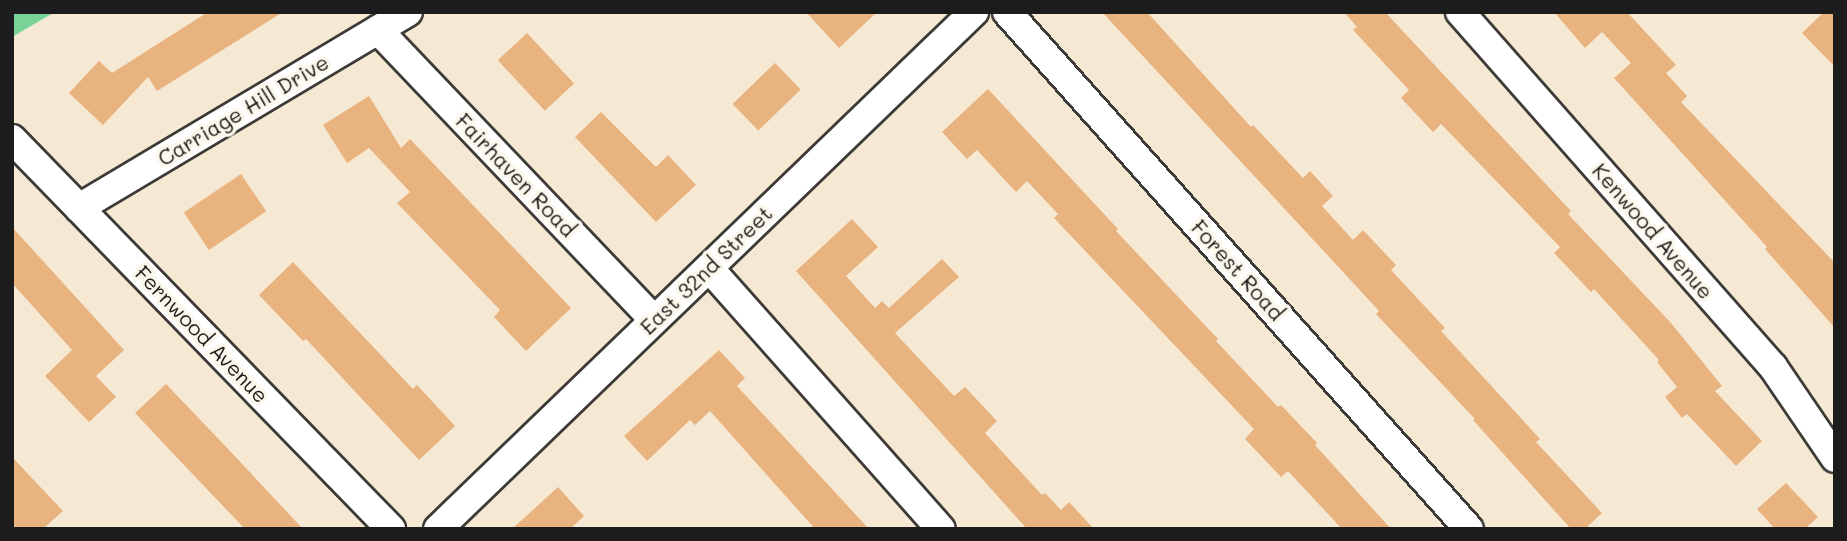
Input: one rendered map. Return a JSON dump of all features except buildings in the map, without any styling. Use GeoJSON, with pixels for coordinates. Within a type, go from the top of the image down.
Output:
{"type":"FeatureCollection","features":[{"type":"Feature","properties":{"kind":"street","name":"Carriage Hill Drive"},"geometry":{"type":"LineString","coordinates":[[79,208],[408,12]]}},
{"type":"Feature","properties":{"kind":"street","name":"East 32nd Street"},"geometry":{"type":"LineString","coordinates":[[438,529],[974,12]]}},
{"type":"Feature","properties":{"kind":"street","name":"Forest Road"},"geometry":{"type":"LineString","coordinates":[[1006,12],[1469,529]]}},
{"type":"Feature","properties":{"kind":"street","name":"Kenwood Avenue"},"geometry":{"type":"LineString","coordinates":[[1460,12],[1773,367],[1835,458]]}},
{"type":"Feature","properties":{"kind":"street","name":"Fairhaven Road"},"geometry":{"type":"LineString","coordinates":[[378,30],[654,320]]}},
{"type":"Feature","properties":{"kind":"street","name":"Fernwood Avenue"},"geometry":{"type":"LineString","coordinates":[[12,139],[391,529]]}},
{"type":"Feature","properties":{"kind":"street"},"geometry":{"type":"LineString","coordinates":[[709,268],[941,529]]}},
{"type":"Feature","properties":{"kind":"green space"},"geometry":{"type":"Polygon","coordinates":[[[12,12],[55,12],[12,37],[12,12]]]}}]}
